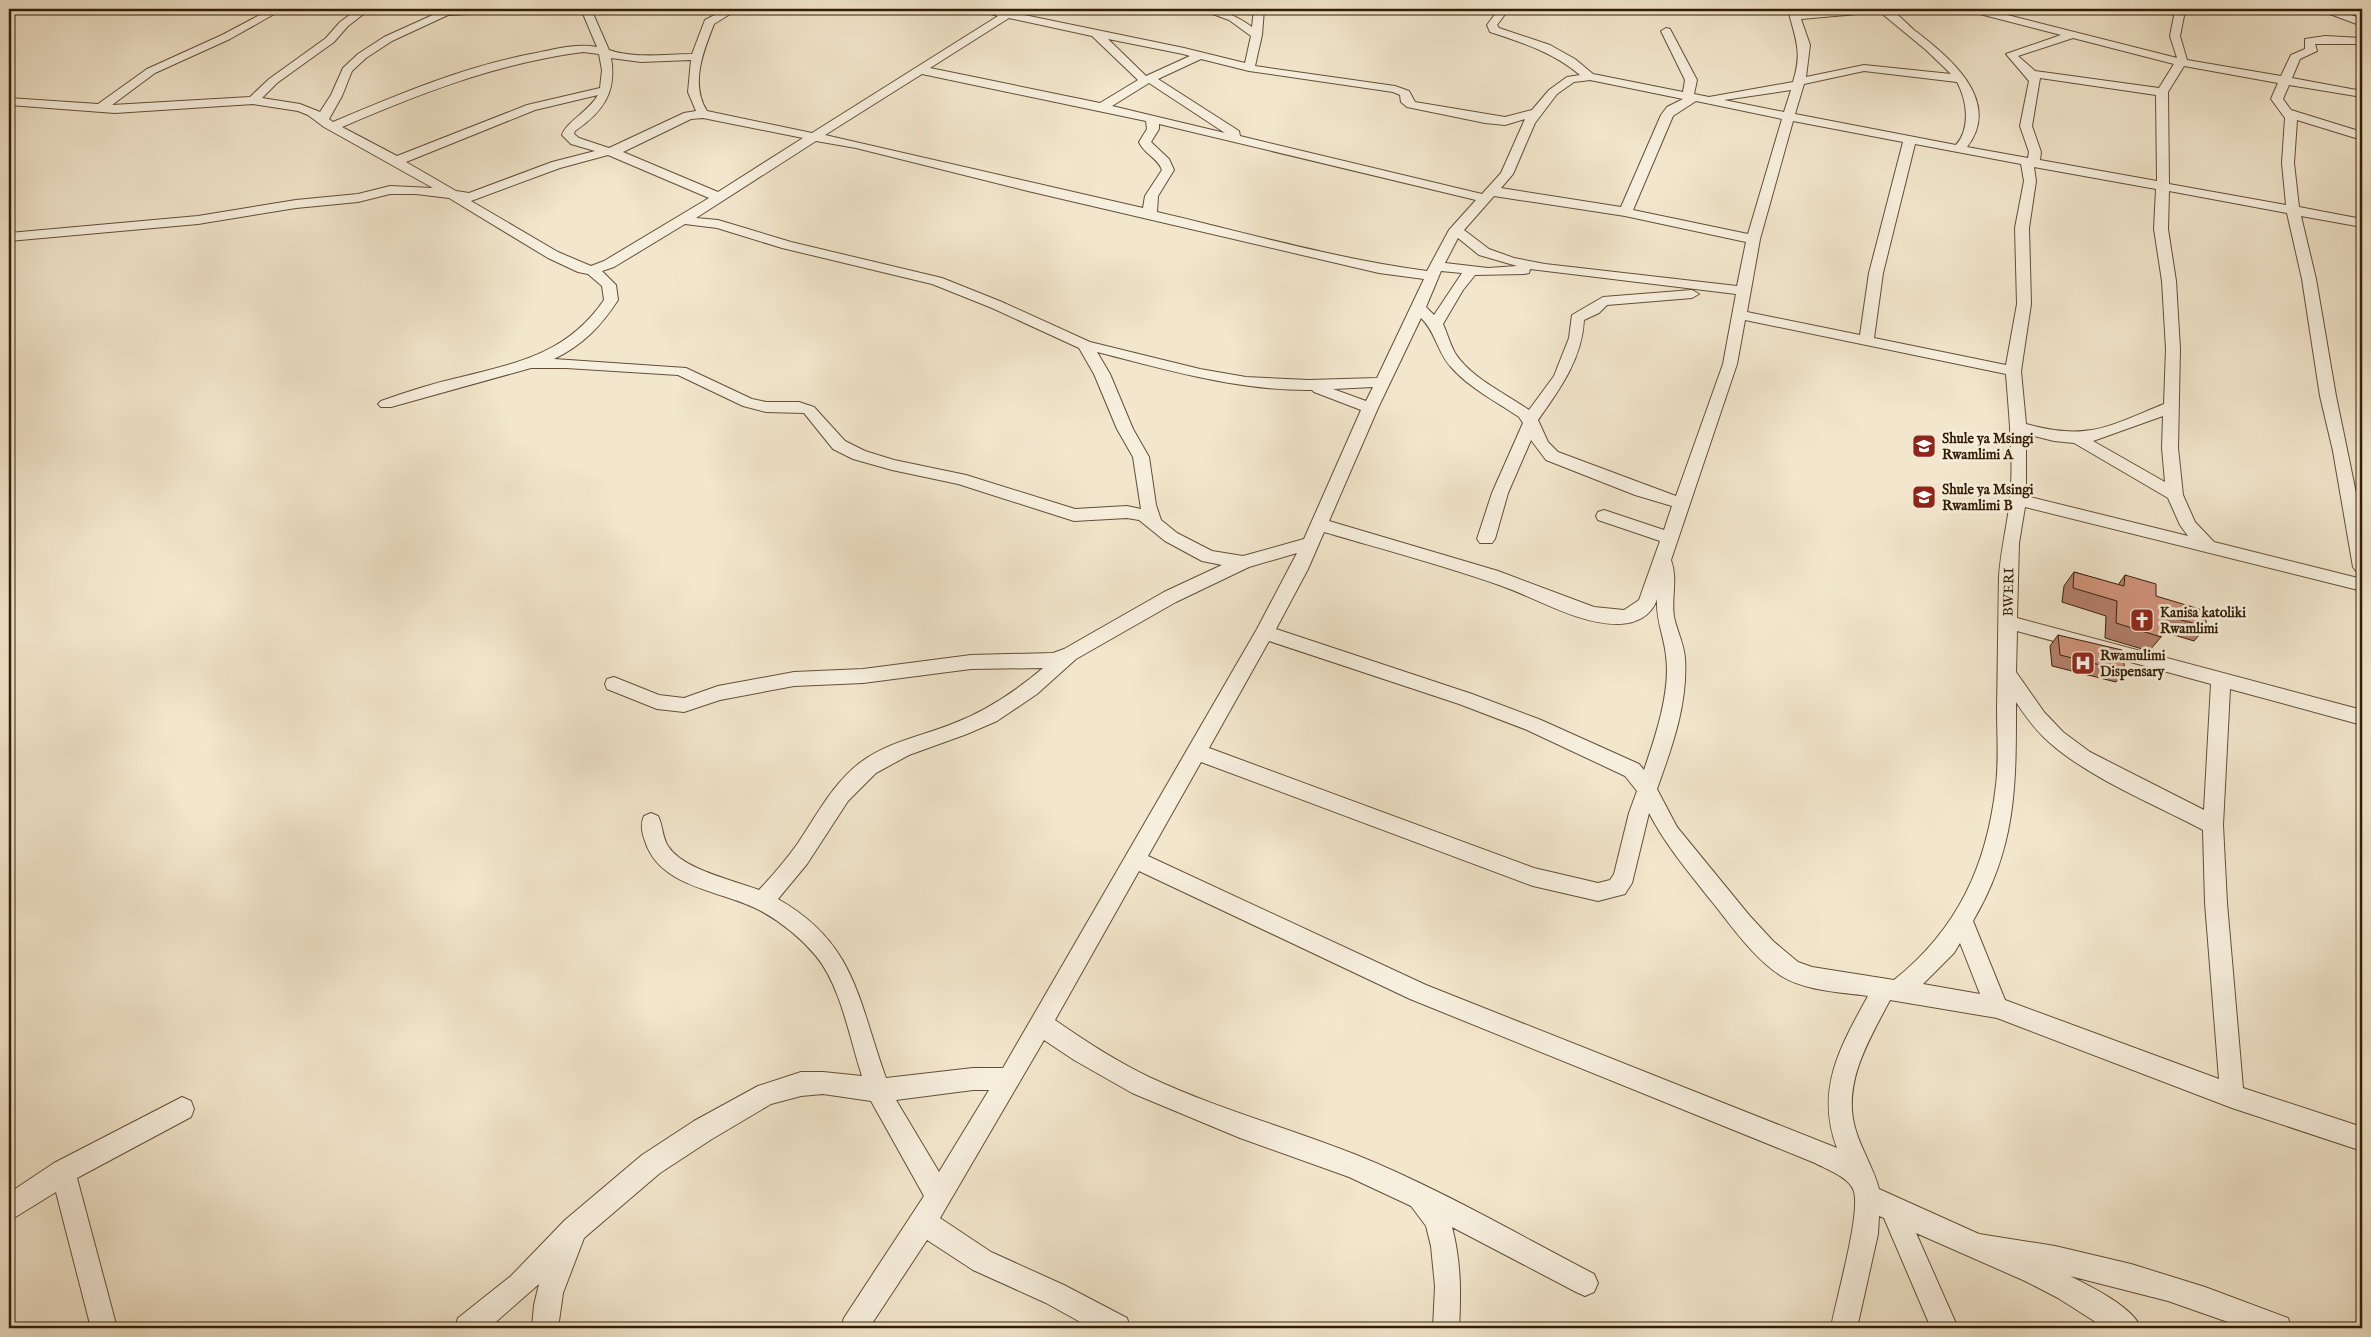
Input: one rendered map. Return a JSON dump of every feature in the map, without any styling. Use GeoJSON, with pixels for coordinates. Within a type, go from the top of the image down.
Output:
{"type":"FeatureCollection","features":[{"type":"Feature","properties":{"kind":"street"},"geometry":{"type":"LineString","coordinates":[[101,108],[152,71],[278,9]]}},
{"type":"Feature","properties":{"kind":"street"},"geometry":{"type":"LineString","coordinates":[[252,100],[270,84],[330,40],[344,24],[365,9]]}},
{"type":"Feature","properties":{"kind":"street"},"geometry":{"type":"LineString","coordinates":[[322,120],[328,106],[336,96],[347,70],[362,56],[388,39],[451,11],[508,9]]}},
{"type":"Feature","properties":{"kind":"street"},"geometry":{"type":"LineString","coordinates":[[586,9],[605,50],[608,71],[606,90],[598,106],[568,133],[575,141],[609,151],[718,197]]}},
{"type":"Feature","properties":{"kind":"street"},"geometry":{"type":"LineString","coordinates":[[703,114],[693,93],[696,57],[709,22],[716,12],[733,9]]}},
{"type":"Feature","properties":{"kind":"street"},"geometry":{"type":"LineString","coordinates":[[984,9],[1005,16],[1202,55],[1249,68],[1395,88],[1405,93],[1411,105],[1485,119],[1504,120],[1535,113]]}},
{"type":"Feature","properties":{"kind":"street"},"geometry":{"type":"LineString","coordinates":[[1032,21],[1042,9]]}},
{"type":"Feature","properties":{"kind":"street"},"geometry":{"type":"LineString","coordinates":[[1204,9],[1233,18],[1257,35]]}},
{"type":"Feature","properties":{"kind":"street"},"geometry":{"type":"LineString","coordinates":[[1249,68],[1257,35],[1259,9]]}},
{"type":"Feature","properties":{"kind":"street"},"geometry":{"type":"LineString","coordinates":[[1504,9],[1492,25],[1494,30],[1546,47],[1570,60],[1590,78]]}},
{"type":"Feature","properties":{"kind":"street"},"geometry":{"type":"LineString","coordinates":[[1318,524],[1517,584],[1578,608],[1608,617],[1637,615],[1647,603],[1680,502],[1709,428],[1730,364],[1740,315],[1736,290],[1799,83],[1804,45],[1794,12],[1883,9],[1936,55],[1961,80],[1968,92],[1972,109],[1971,127],[1969,136],[1958,150]]}},
{"type":"Feature","properties":{"kind":"street"},"geometry":{"type":"LineString","coordinates":[[1972,9],[2181,62],[2362,94]]}},
{"type":"Feature","properties":{"kind":"street"},"geometry":{"type":"LineString","coordinates":[[2173,9],[2179,16],[2175,34],[2183,55],[2181,62],[2162,92],[2163,185],[2160,229],[2169,280],[2173,327],[2173,406],[2170,448],[2176,495],[2188,525],[2208,547]]}},
{"type":"Feature","properties":{"kind":"street"},"geometry":{"type":"LineString","coordinates":[[2326,9],[2362,23]]}},
{"type":"Feature","properties":{"kind":"street"},"geometry":{"type":"LineString","coordinates":[[1233,18],[1244,10]]}},
{"type":"Feature","properties":{"kind":"street"},"geometry":{"type":"LineString","coordinates":[[9,102],[101,108],[180,106],[252,100],[300,108],[312,112],[322,120],[396,161],[451,196],[553,255],[583,269],[592,270],[609,264],[683,220],[1005,16]]}},
{"type":"Feature","properties":{"kind":"street"},"geometry":{"type":"LineString","coordinates":[[1666,30],[1691,80],[1694,98]]}},
{"type":"Feature","properties":{"kind":"street"},"geometry":{"type":"LineString","coordinates":[[1095,34],[1148,80],[1244,140]]}},
{"type":"Feature","properties":{"kind":"street"},"geometry":{"type":"LineString","coordinates":[[2073,34],[2014,53],[2014,58],[2033,74],[2162,92]]}},
{"type":"Feature","properties":{"kind":"street"},"geometry":{"type":"LineString","coordinates":[[2362,41],[2325,39],[2309,41],[2311,51],[2295,57],[2277,99],[2288,113],[2291,122],[2288,163],[2293,210],[2309,279],[2328,396],[2341,451],[2362,567]]}},
{"type":"Feature","properties":{"kind":"street"},"geometry":{"type":"LineString","coordinates":[[940,74],[954,47]]}},
{"type":"Feature","properties":{"kind":"street"},"geometry":{"type":"LineString","coordinates":[[334,126],[432,84],[480,68],[573,50],[605,50],[622,57],[696,57]]}},
{"type":"Feature","properties":{"kind":"street"},"geometry":{"type":"LineString","coordinates":[[1102,107],[1148,80],[1202,55]]}},
{"type":"Feature","properties":{"kind":"street"},"geometry":{"type":"LineString","coordinates":[[1625,212],[1667,115],[1671,110],[1694,98],[1799,83],[1864,68],[1961,80]]}},
{"type":"Feature","properties":{"kind":"street"},"geometry":{"type":"LineString","coordinates":[[921,70],[1102,107],[1488,195],[1504,192],[1625,212],[1753,239]]}},
{"type":"Feature","properties":{"kind":"street"},"geometry":{"type":"LineString","coordinates":[[2031,162],[2035,152],[2026,126],[2035,81],[2033,74]]}},
{"type":"Feature","properties":{"kind":"street"},"geometry":{"type":"LineString","coordinates":[[854,1328],[939,1197],[1009,1079],[1265,632],[1299,569],[1308,544],[1382,382],[1419,308],[1434,271],[1456,230],[1512,165],[1523,133],[1535,113],[1563,83],[1578,78],[1590,78],[1958,150],[2163,185],[2362,223]]}},
{"type":"Feature","properties":{"kind":"street"},"geometry":{"type":"LineString","coordinates":[[396,161],[531,107],[606,90]]}},
{"type":"Feature","properties":{"kind":"street"},"geometry":{"type":"LineString","coordinates":[[2288,113],[2362,136]]}},
{"type":"Feature","properties":{"kind":"street"},"geometry":{"type":"LineString","coordinates":[[9,237],[198,220],[296,204],[358,198],[390,190],[416,190],[470,197],[556,165],[635,142],[688,116],[703,114],[908,156],[1028,187],[1151,214],[1379,269],[1506,272],[1545,268]]}},
{"type":"Feature","properties":{"kind":"street"},"geometry":{"type":"LineString","coordinates":[[1151,214],[1149,208],[1152,195],[1168,170],[1165,162],[1147,146],[1146,142],[1154,125],[1152,119]]}},
{"type":"Feature","properties":{"kind":"street"},"geometry":{"type":"LineString","coordinates":[[1864,341],[1872,320],[1871,295],[1891,204],[1910,140]]}},
{"type":"Feature","properties":{"kind":"street","name":"BWERI"},"geometry":{"type":"LineString","coordinates":[[1892,989],[1925,969],[1946,946],[1980,889],[1989,868],[1999,829],[2006,784],[2010,543],[2018,500],[2018,427],[2013,371],[2024,304],[2025,280],[2022,228],[2030,181],[2031,162]]}},
{"type":"Feature","properties":{"kind":"street"},"geometry":{"type":"LineString","coordinates":[[683,220],[718,224],[787,245],[937,282],[997,305],[1084,346],[1224,379],[1309,385],[1382,382]]}},
{"type":"Feature","properties":{"kind":"street"},"geometry":{"type":"LineString","coordinates":[[1456,230],[1484,252],[1495,258],[1545,268],[1736,290]]}},
{"type":"Feature","properties":{"kind":"street"},"geometry":{"type":"LineString","coordinates":[[534,364],[584,334],[596,324],[606,310],[611,300],[612,290],[592,270]]}},
{"type":"Feature","properties":{"kind":"street"},"geometry":{"type":"LineString","coordinates":[[1436,324],[1448,301],[1472,270]]}},
{"type":"Feature","properties":{"kind":"street"},"geometry":{"type":"LineString","coordinates":[[1584,314],[1595,274]]}},
{"type":"Feature","properties":{"kind":"street"},"geometry":{"type":"LineString","coordinates":[[1486,539],[1500,493],[1531,421],[1561,376],[1576,338],[1576,321],[1584,314],[1594,310],[1603,301],[1736,290]]}},
{"type":"Feature","properties":{"kind":"street"},"geometry":{"type":"LineString","coordinates":[[1419,308],[1436,324],[1447,352],[1456,364],[1468,376],[1517,407],[1531,421],[1541,446],[1552,456],[1641,491],[1680,502]]}},
{"type":"Feature","properties":{"kind":"street"},"geometry":{"type":"LineString","coordinates":[[1740,315],[2013,371]]}},
{"type":"Feature","properties":{"kind":"street"},"geometry":{"type":"LineString","coordinates":[[1084,346],[1102,374],[1125,428],[1141,457],[1148,505],[1153,520]]}},
{"type":"Feature","properties":{"kind":"street"},"geometry":{"type":"LineString","coordinates":[[386,404],[445,385],[534,364],[566,363],[681,371],[717,390],[748,403],[809,410],[839,444],[875,460],[960,478],[1074,515],[1127,512],[1144,515],[1189,549],[1208,558],[1243,562]]}},
{"type":"Feature","properties":{"kind":"street"},"geometry":{"type":"LineString","coordinates":[[1309,385],[1370,408]]}},
{"type":"Feature","properties":{"kind":"street"},"geometry":{"type":"LineString","coordinates":[[2018,427],[2063,438],[2077,438],[2112,429],[2173,406]]}},
{"type":"Feature","properties":{"kind":"street"},"geometry":{"type":"LineString","coordinates":[[2077,438],[2176,495]]}},
{"type":"Feature","properties":{"kind":"street"},"geometry":{"type":"LineString","coordinates":[[1641,491],[1663,514],[1670,532]]}},
{"type":"Feature","properties":{"kind":"street"},"geometry":{"type":"LineString","coordinates":[[2018,500],[2362,585]]}},
{"type":"Feature","properties":{"kind":"street"},"geometry":{"type":"LineString","coordinates":[[1604,516],[1670,532]]}},
{"type":"Feature","properties":{"kind":"street"},"geometry":{"type":"LineString","coordinates":[[2174,538],[2188,525]]}},
{"type":"Feature","properties":{"kind":"street"},"geometry":{"type":"LineString","coordinates":[[614,684],[657,702],[684,705],[718,693],[794,679],[863,676],[971,662],[1035,662],[1054,660],[1071,654],[1170,597],[1243,562],[1308,544]]}},
{"type":"Feature","properties":{"kind":"street"},"geometry":{"type":"LineString","coordinates":[[1197,752],[1534,877],[1598,892],[1617,887],[1624,877],[1647,788],[1665,738],[1673,706],[1676,657],[1666,616],[1667,589],[1662,559]]}},
{"type":"Feature","properties":{"kind":"street"},"geometry":{"type":"LineString","coordinates":[[2008,622],[2362,716]]}},
{"type":"Feature","properties":{"kind":"street"},"geometry":{"type":"LineString","coordinates":[[1265,632],[1382,673],[1466,699],[1534,725],[1629,768],[1647,788],[1670,833],[1764,948],[1791,970],[1812,977],[1997,1007],[2232,1096],[2362,1139]]}},
{"type":"Feature","properties":{"kind":"street"},"geometry":{"type":"LineString","coordinates":[[762,901],[802,854],[835,801],[850,784],[870,767],[926,740],[959,730],[1001,709],[1042,681],[1071,654]]}},
{"type":"Feature","properties":{"kind":"street"},"geometry":{"type":"LineString","coordinates":[[2007,673],[2037,717],[2056,737],[2083,758],[2213,825]]}},
{"type":"Feature","properties":{"kind":"street"},"geometry":{"type":"LineString","coordinates":[[2221,678],[2213,825],[2216,904],[2232,1096]]}},
{"type":"Feature","properties":{"kind":"street"},"geometry":{"type":"LineString","coordinates":[[651,822],[655,843],[664,857],[676,867],[762,901],[818,941],[834,963],[870,1059],[879,1090],[939,1197]]}},
{"type":"Feature","properties":{"kind":"street"},"geometry":{"type":"LineString","coordinates":[[1134,859],[1418,992],[1824,1154],[1846,1166],[1866,1189],[1893,1210],[2042,1276],[2091,1302],[2128,1328]]}},
{"type":"Feature","properties":{"kind":"street"},"geometry":{"type":"LineString","coordinates":[[1961,919],[1997,1007]]}},
{"type":"Feature","properties":{"kind":"street"},"geometry":{"type":"LineString","coordinates":[[1844,1328],[1865,1234],[1866,1189],[1840,1117],[1841,1092],[1848,1062],[1892,989]]}},
{"type":"Feature","properties":{"kind":"street"},"geometry":{"type":"LineString","coordinates":[[1041,1024],[1082,1052],[1140,1085],[1240,1126],[1353,1166],[1420,1197],[1585,1283]]}},
{"type":"Feature","properties":{"kind":"street"},"geometry":{"type":"LineString","coordinates":[[468,1328],[520,1285],[574,1229],[651,1164],[703,1130],[766,1094],[801,1084],[823,1083],[879,1090],[955,1081],[1009,1079]]}},
{"type":"Feature","properties":{"kind":"street"},"geometry":{"type":"LineString","coordinates":[[9,1208],[63,1172],[182,1109]]}},
{"type":"Feature","properties":{"kind":"street"},"geometry":{"type":"LineString","coordinates":[[63,1172],[104,1328]]}},
{"type":"Feature","properties":{"kind":"street"},"geometry":{"type":"LineString","coordinates":[[1420,1197],[1437,1220],[1444,1246],[1448,1286],[1446,1328]]}},
{"type":"Feature","properties":{"kind":"street"},"geometry":{"type":"LineString","coordinates":[[1893,1210],[1945,1328]]}},
{"type":"Feature","properties":{"kind":"street"},"geometry":{"type":"LineString","coordinates":[[923,1222],[982,1260],[1055,1294],[1117,1328]]}},
{"type":"Feature","properties":{"kind":"street"},"geometry":{"type":"LineString","coordinates":[[545,1328],[545,1314],[556,1272],[574,1229]]}},
{"type":"Feature","properties":{"kind":"street"},"geometry":{"type":"LineString","coordinates":[[1978,1247],[2036,1254],[2116,1274],[2192,1297],[2278,1328]]}},
{"type":"Feature","properties":{"kind":"building"},"geometry":{"type":"Polygon","coordinates":[[[2074,572],[2124,586],[2125,575],[2156,584],[2156,596],[2206,611],[2206,627],[2161,614],[2161,637],[2116,623],[2117,601],[2073,588],[2074,572]]]}},
{"type":"Feature","properties":{"kind":"building"},"geometry":{"type":"Polygon","coordinates":[[[2058,635],[2122,650],[2125,671],[2060,655],[2058,635]]]}},
{"type":"Feature","properties":{"kind":"place","name":"Shule ya Msingi Rwamlimi A"},"geometry":{"type":"Point","coordinates":[1924,446]}},
{"type":"Feature","properties":{"kind":"place","name":"Shule ya Msingi Rwamlimi B"},"geometry":{"type":"Point","coordinates":[1924,497]}},
{"type":"Feature","properties":{"kind":"place","name":"Kanisa katoliki Rwamlimi"},"geometry":{"type":"Point","coordinates":[2142,620]}},
{"type":"Feature","properties":{"kind":"place","name":"Rwamulimi Dispensary"},"geometry":{"type":"Point","coordinates":[2083,663]}}]}
